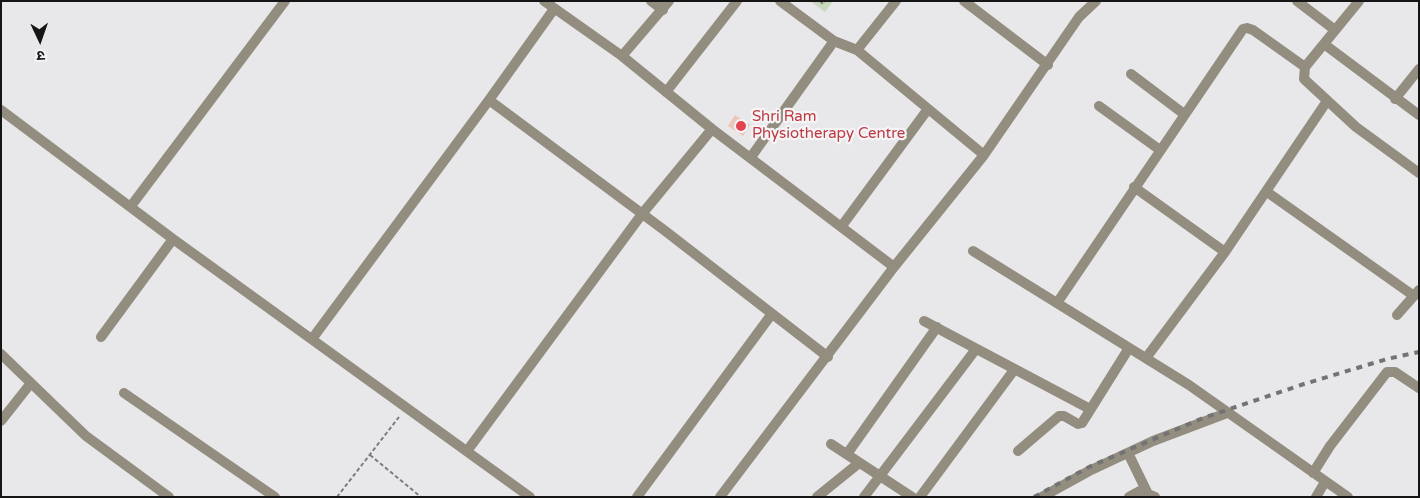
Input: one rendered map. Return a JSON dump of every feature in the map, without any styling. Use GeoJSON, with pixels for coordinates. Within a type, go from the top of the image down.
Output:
{"type":"FeatureCollection","features":[{"type":"Feature","properties":{"kind":"street"},"geometry":{"type":"LineString","coordinates":[[131,206],[285,1]]}},
{"type":"Feature","properties":{"kind":"street"},"geometry":{"type":"LineString","coordinates":[[544,1],[622,56],[712,129],[894,268]]}},
{"type":"Feature","properties":{"kind":"street"},"geometry":{"type":"LineString","coordinates":[[622,56],[666,5],[651,1]]}},
{"type":"Feature","properties":{"kind":"street"},"geometry":{"type":"LineString","coordinates":[[666,92],[737,1]]}},
{"type":"Feature","properties":{"kind":"street"},"geometry":{"type":"LineString","coordinates":[[780,1],[834,41],[857,50],[984,155]]}},
{"type":"Feature","properties":{"kind":"street"},"geometry":{"type":"LineString","coordinates":[[857,50],[896,1]]}},
{"type":"Feature","properties":{"kind":"street"},"geometry":{"type":"LineString","coordinates":[[964,1],[1048,65]]}},
{"type":"Feature","properties":{"kind":"street"},"geometry":{"type":"LineString","coordinates":[[720,497],[894,268],[984,155],[1048,65],[1079,17],[1096,1]]}},
{"type":"Feature","properties":{"kind":"street"},"geometry":{"type":"LineString","coordinates":[[1297,1],[1335,30]]}},
{"type":"Feature","properties":{"kind":"street"},"geometry":{"type":"LineString","coordinates":[[1359,1],[1305,67],[1302,73],[1305,83],[1356,127],[1419,173]]}},
{"type":"Feature","properties":{"kind":"street"},"geometry":{"type":"LineString","coordinates":[[312,338],[489,100],[554,9]]}},
{"type":"Feature","properties":{"kind":"street"},"geometry":{"type":"LineString","coordinates":[[1057,303],[1134,187],[1244,28],[1253,30],[1305,67]]}},
{"type":"Feature","properties":{"kind":"street"},"geometry":{"type":"LineString","coordinates":[[751,157],[834,41]]}},
{"type":"Feature","properties":{"kind":"street"},"geometry":{"type":"LineString","coordinates":[[1324,44],[1395,99],[1419,115]]}},
{"type":"Feature","properties":{"kind":"street"},"geometry":{"type":"LineString","coordinates":[[1395,99],[1419,69]]}},
{"type":"Feature","properties":{"kind":"street"},"geometry":{"type":"LineString","coordinates":[[1131,74],[1184,114]]}},
{"type":"Feature","properties":{"kind":"street"},"geometry":{"type":"LineString","coordinates":[[489,100],[642,214],[828,357]]}},
{"type":"Feature","properties":{"kind":"street"},"geometry":{"type":"LineString","coordinates":[[1146,358],[1225,252],[1327,101]]}},
{"type":"Feature","properties":{"kind":"street"},"geometry":{"type":"LineString","coordinates":[[1099,106],[1160,150]]}},
{"type":"Feature","properties":{"kind":"street"},"geometry":{"type":"LineString","coordinates":[[840,227],[928,109]]}},
{"type":"Feature","properties":{"kind":"street"},"geometry":{"type":"LineString","coordinates":[[1,110],[174,239],[530,497]]}},
{"type":"Feature","properties":{"kind":"street"},"geometry":{"type":"LineString","coordinates":[[467,451],[642,214],[712,129]]}},
{"type":"Feature","properties":{"kind":"street"},"geometry":{"type":"LineString","coordinates":[[1134,187],[1225,252]]}},
{"type":"Feature","properties":{"kind":"street"},"geometry":{"type":"LineString","coordinates":[[1267,192],[1417,293],[1397,315]]}},
{"type":"Feature","properties":{"kind":"street"},"geometry":{"type":"LineString","coordinates":[[101,337],[174,239]]}},
{"type":"Feature","properties":{"kind":"street"},"geometry":{"type":"LineString","coordinates":[[973,252],[1146,358],[1348,497]]}},
{"type":"Feature","properties":{"kind":"street"},"geometry":{"type":"LineString","coordinates":[[637,497],[771,315]]}},
{"type":"Feature","properties":{"kind":"street"},"geometry":{"type":"LineString","coordinates":[[924,321],[1090,409]]}},
{"type":"Feature","properties":{"kind":"street"},"geometry":{"type":"LineString","coordinates":[[847,454],[937,327]]}},
{"type":"Feature","properties":{"kind":"street"},"geometry":{"type":"LineString","coordinates":[[1018,451],[1057,417],[1064,416],[1079,424],[1129,348]]}},
{"type":"Feature","properties":{"kind":"street"},"geometry":{"type":"LineString","coordinates":[[864,497],[976,349]]}},
{"type":"Feature","properties":{"kind":"street"},"geometry":{"type":"LineString","coordinates":[[1,354],[86,436],[169,497]]}},
{"type":"Feature","properties":{"kind":"street"},"geometry":{"type":"LineString","coordinates":[[832,444],[880,478],[913,496],[1014,370]]}},
{"type":"Feature","properties":{"kind":"street"},"geometry":{"type":"LineString","coordinates":[[1312,473],[1335,438],[1387,372],[1395,372],[1419,388]]}},
{"type":"Feature","properties":{"kind":"street"},"geometry":{"type":"LineString","coordinates":[[1,421],[31,383]]}},
{"type":"Feature","properties":{"kind":"street"},"geometry":{"type":"LineString","coordinates":[[124,393],[275,497]]}},
{"type":"Feature","properties":{"kind":"street"},"geometry":{"type":"LineString","coordinates":[[1042,497],[1128,453],[1228,413]]}},
{"type":"Feature","properties":{"kind":"street"},"geometry":{"type":"LineString","coordinates":[[1128,453],[1151,494]]}},
{"type":"Feature","properties":{"kind":"street"},"geometry":{"type":"LineString","coordinates":[[817,497],[859,463]]}},
{"type":"Feature","properties":{"kind":"street"},"geometry":{"type":"LineString","coordinates":[[1316,497],[1325,482]]}},
{"type":"Feature","properties":{"kind":"street"},"geometry":{"type":"LineString","coordinates":[[1129,497],[1140,491],[1151,494]]}},
{"type":"Feature","properties":{"kind":"path"},"geometry":{"type":"LineString","coordinates":[[820,1],[823,4],[825,1]]}},
{"type":"Feature","properties":{"kind":"path"},"geometry":{"type":"LineString","coordinates":[[337,497],[407,408]]}},
{"type":"Feature","properties":{"kind":"path"},"geometry":{"type":"LineString","coordinates":[[370,454],[421,497]]}},
{"type":"Feature","properties":{"kind":"green space"},"geometry":{"type":"Polygon","coordinates":[[[810,1],[833,1],[825,12],[810,1]]]}},
{"type":"Feature","properties":{"kind":"building"},"geometry":{"type":"Polygon","coordinates":[[[735,115],[750,125],[743,136],[728,126],[735,115]]]}},
{"type":"Feature","properties":{"kind":"railway"},"geometry":{"type":"LineString","coordinates":[[1034,497],[1091,466],[1203,418],[1304,384],[1387,359],[1419,352]]}},
{"type":"Feature","properties":{"kind":"place","name":"Shri Ram Physiotherapy Centre"},"geometry":{"type":"Point","coordinates":[741,126]}}]}
